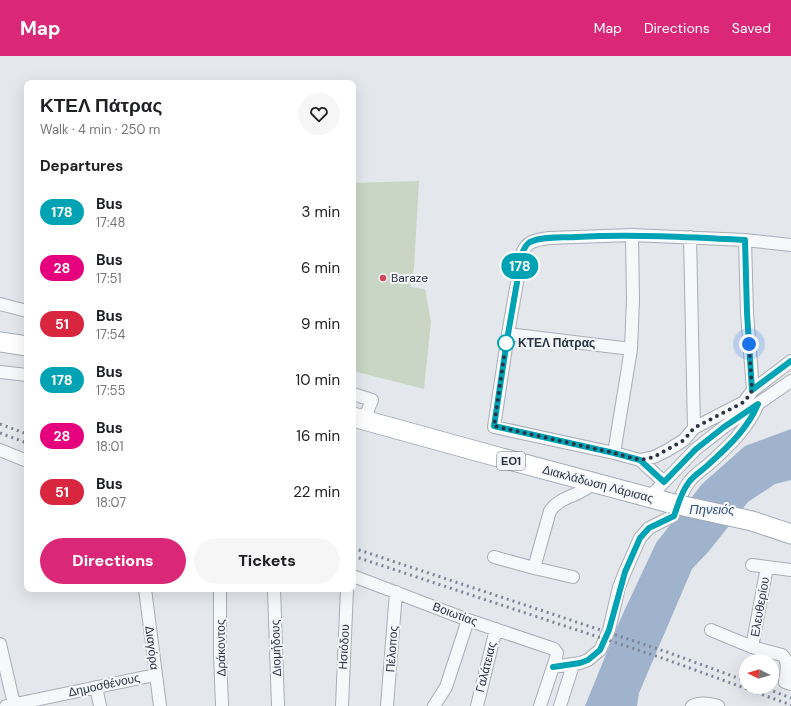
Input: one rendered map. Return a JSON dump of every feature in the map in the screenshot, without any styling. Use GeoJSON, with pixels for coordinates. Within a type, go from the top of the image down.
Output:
{"type":"FeatureCollection","features":[{"type":"Feature","properties":{"kind":"main road"},"geometry":{"type":"LineString","coordinates":[[0,342],[24,346]]}},
{"type":"Feature","properties":{"kind":"main road","name":"Διακλάδωση Λάρισας"},"geometry":{"type":"LineString","coordinates":[[358,418],[649,498],[752,521],[791,534]]}},
{"type":"Feature","properties":{"kind":"main road","name":"Διακλάδωση Λάρισας"},"geometry":{"type":"LineString","coordinates":[[752,521],[791,525]]}},
{"type":"Feature","properties":{"kind":"street"},"geometry":{"type":"LineString","coordinates":[[614,453],[631,349],[634,299],[632,235]]}},
{"type":"Feature","properties":{"kind":"street"},"geometry":{"type":"LineString","coordinates":[[791,245],[745,240],[632,235],[549,238],[536,240],[525,246],[522,254],[508,334],[494,426],[640,460],[654,457],[684,440],[694,428],[744,402],[752,390],[791,361]]}},
{"type":"Feature","properties":{"kind":"street"},"geometry":{"type":"LineString","coordinates":[[690,237],[694,428]]}},
{"type":"Feature","properties":{"kind":"street"},"geometry":{"type":"LineString","coordinates":[[745,240],[747,313],[752,390]]}},
{"type":"Feature","properties":{"kind":"street"},"geometry":{"type":"LineString","coordinates":[[0,304],[24,310]]}},
{"type":"Feature","properties":{"kind":"street"},"geometry":{"type":"LineString","coordinates":[[508,334],[631,349]]}},
{"type":"Feature","properties":{"kind":"street"},"geometry":{"type":"LineString","coordinates":[[0,372],[24,375]]}},
{"type":"Feature","properties":{"kind":"street"},"geometry":{"type":"LineString","coordinates":[[649,498],[696,449],[724,427],[791,381]]}},
{"type":"Feature","properties":{"kind":"street"},"geometry":{"type":"LineString","coordinates":[[356,395],[372,400],[358,418]]}},
{"type":"Feature","properties":{"kind":"street"},"geometry":{"type":"LineString","coordinates":[[540,706],[553,667],[573,665],[588,660],[600,650],[609,630],[625,572],[640,538],[649,528],[674,516],[689,481],[739,435],[751,419],[758,404]]}},
{"type":"Feature","properties":{"kind":"street"},"geometry":{"type":"LineString","coordinates":[[0,450],[24,460]]}},
{"type":"Feature","properties":{"kind":"street"},"geometry":{"type":"LineString","coordinates":[[640,460],[664,482]]}},
{"type":"Feature","properties":{"kind":"street"},"geometry":{"type":"LineString","coordinates":[[534,568],[550,511],[560,500],[582,492],[593,483]]}},
{"type":"Feature","properties":{"kind":"street"},"geometry":{"type":"LineString","coordinates":[[494,557],[573,577]]}},
{"type":"Feature","properties":{"kind":"street"},"geometry":{"type":"LineString","coordinates":[[752,565],[791,570]]}},
{"type":"Feature","properties":{"kind":"street","name":"Ελευθερίου"},"geometry":{"type":"LineString","coordinates":[[752,647],[767,567]]}},
{"type":"Feature","properties":{"kind":"street","name":"Βοιωτίας"},"geometry":{"type":"LineString","coordinates":[[356,577],[468,620],[552,649],[557,653],[553,667]]}},
{"type":"Feature","properties":{"kind":"street","name":"Διαγόρα"},"geometry":{"type":"LineString","coordinates":[[145,592],[160,706]]}},
{"type":"Feature","properties":{"kind":"street","name":"Δράκοντος"},"geometry":{"type":"LineString","coordinates":[[220,592],[222,706]]}},
{"type":"Feature","properties":{"kind":"street","name":"Διομήδους"},"geometry":{"type":"LineString","coordinates":[[274,592],[278,706]]}},
{"type":"Feature","properties":{"kind":"street","name":"Ησιόδου"},"geometry":{"type":"LineString","coordinates":[[342,706],[347,592]]}},
{"type":"Feature","properties":{"kind":"street","name":"Πέλοπος"},"geometry":{"type":"LineString","coordinates":[[387,706],[396,592]]}},
{"type":"Feature","properties":{"kind":"street"},"geometry":{"type":"LineString","coordinates":[[434,706],[446,687],[468,620]]}},
{"type":"Feature","properties":{"kind":"street","name":"Γαλάτειας"},"geometry":{"type":"LineString","coordinates":[[477,706],[496,629]]}},
{"type":"Feature","properties":{"kind":"street","name":"Ελευθερίου"},"geometry":{"type":"LineString","coordinates":[[711,630],[752,647],[782,655],[786,658],[788,683]]}},
{"type":"Feature","properties":{"kind":"street"},"geometry":{"type":"LineString","coordinates":[[0,644],[8,706]]}},
{"type":"Feature","properties":{"kind":"street"},"geometry":{"type":"LineString","coordinates":[[560,706],[573,665]]}},
{"type":"Feature","properties":{"kind":"street","name":"Δημοσθένους"},"geometry":{"type":"LineString","coordinates":[[8,706],[45,702],[96,687],[155,674]]}},
{"type":"Feature","properties":{"kind":"street"},"geometry":{"type":"LineString","coordinates":[[96,687],[100,706]]}},
{"type":"Feature","properties":{"kind":"street"},"geometry":{"type":"LineString","coordinates":[[692,706],[695,704],[707,703],[718,706]]}},
{"type":"Feature","properties":{"kind":"green space","name":"Baraze"},"geometry":{"type":"Polygon","coordinates":[[[419,181],[414,268],[411,287],[425,289],[431,322],[424,389],[356,372],[356,183],[419,181]]]}},
{"type":"Feature","properties":{"kind":"water","name":"Πηνειός"},"geometry":{"type":"Polygon","coordinates":[[[791,429],[791,480],[775,484],[748,502],[709,551],[692,569],[639,693],[637,706],[585,706],[620,620],[656,543],[702,484],[745,446],[791,429]]]}},
{"type":"Feature","properties":{"kind":"railway"},"geometry":{"type":"LineString","coordinates":[[0,424],[24,433]]}},
{"type":"Feature","properties":{"kind":"railway"},"geometry":{"type":"LineString","coordinates":[[0,433],[24,442]]}},
{"type":"Feature","properties":{"kind":"railway"},"geometry":{"type":"LineString","coordinates":[[356,549],[667,652],[739,678]]}},
{"type":"Feature","properties":{"kind":"railway"},"geometry":{"type":"LineString","coordinates":[[356,557],[665,659],[791,705]]}},
{"type":"Feature","properties":{"kind":"railway"},"geometry":{"type":"LineString","coordinates":[[779,693],[791,698]]}},
{"type":"Feature","properties":{"kind":"bus line","name":"178"},"geometry":{"type":"LineString","coordinates":[[553,667],[580,663],[596,655],[600,650],[609,630],[619,587],[640,538],[649,528],[674,516],[689,481],[739,435],[751,419],[758,404],[724,427],[696,449],[664,482],[640,460],[494,426],[508,334],[522,254],[525,246],[529,242],[549,238],[632,235],[745,240],[747,313],[752,390],[791,361]]}},
{"type":"Feature","properties":{"kind":"place","name":"Baraze"},"geometry":{"type":"Point","coordinates":[383,278]}},
{"type":"Feature","properties":{"kind":"place","name":"ΚΤΕΛ Πάτρας"},"geometry":{"type":"Point","coordinates":[506,343]}},
{"type":"Feature","properties":{"kind":"route"},"geometry":{"type":"LineString","coordinates":[[506,343],[494,426],[640,460],[654,457],[674,447],[684,440],[694,428],[744,402],[752,390],[749,344]]}}]}
